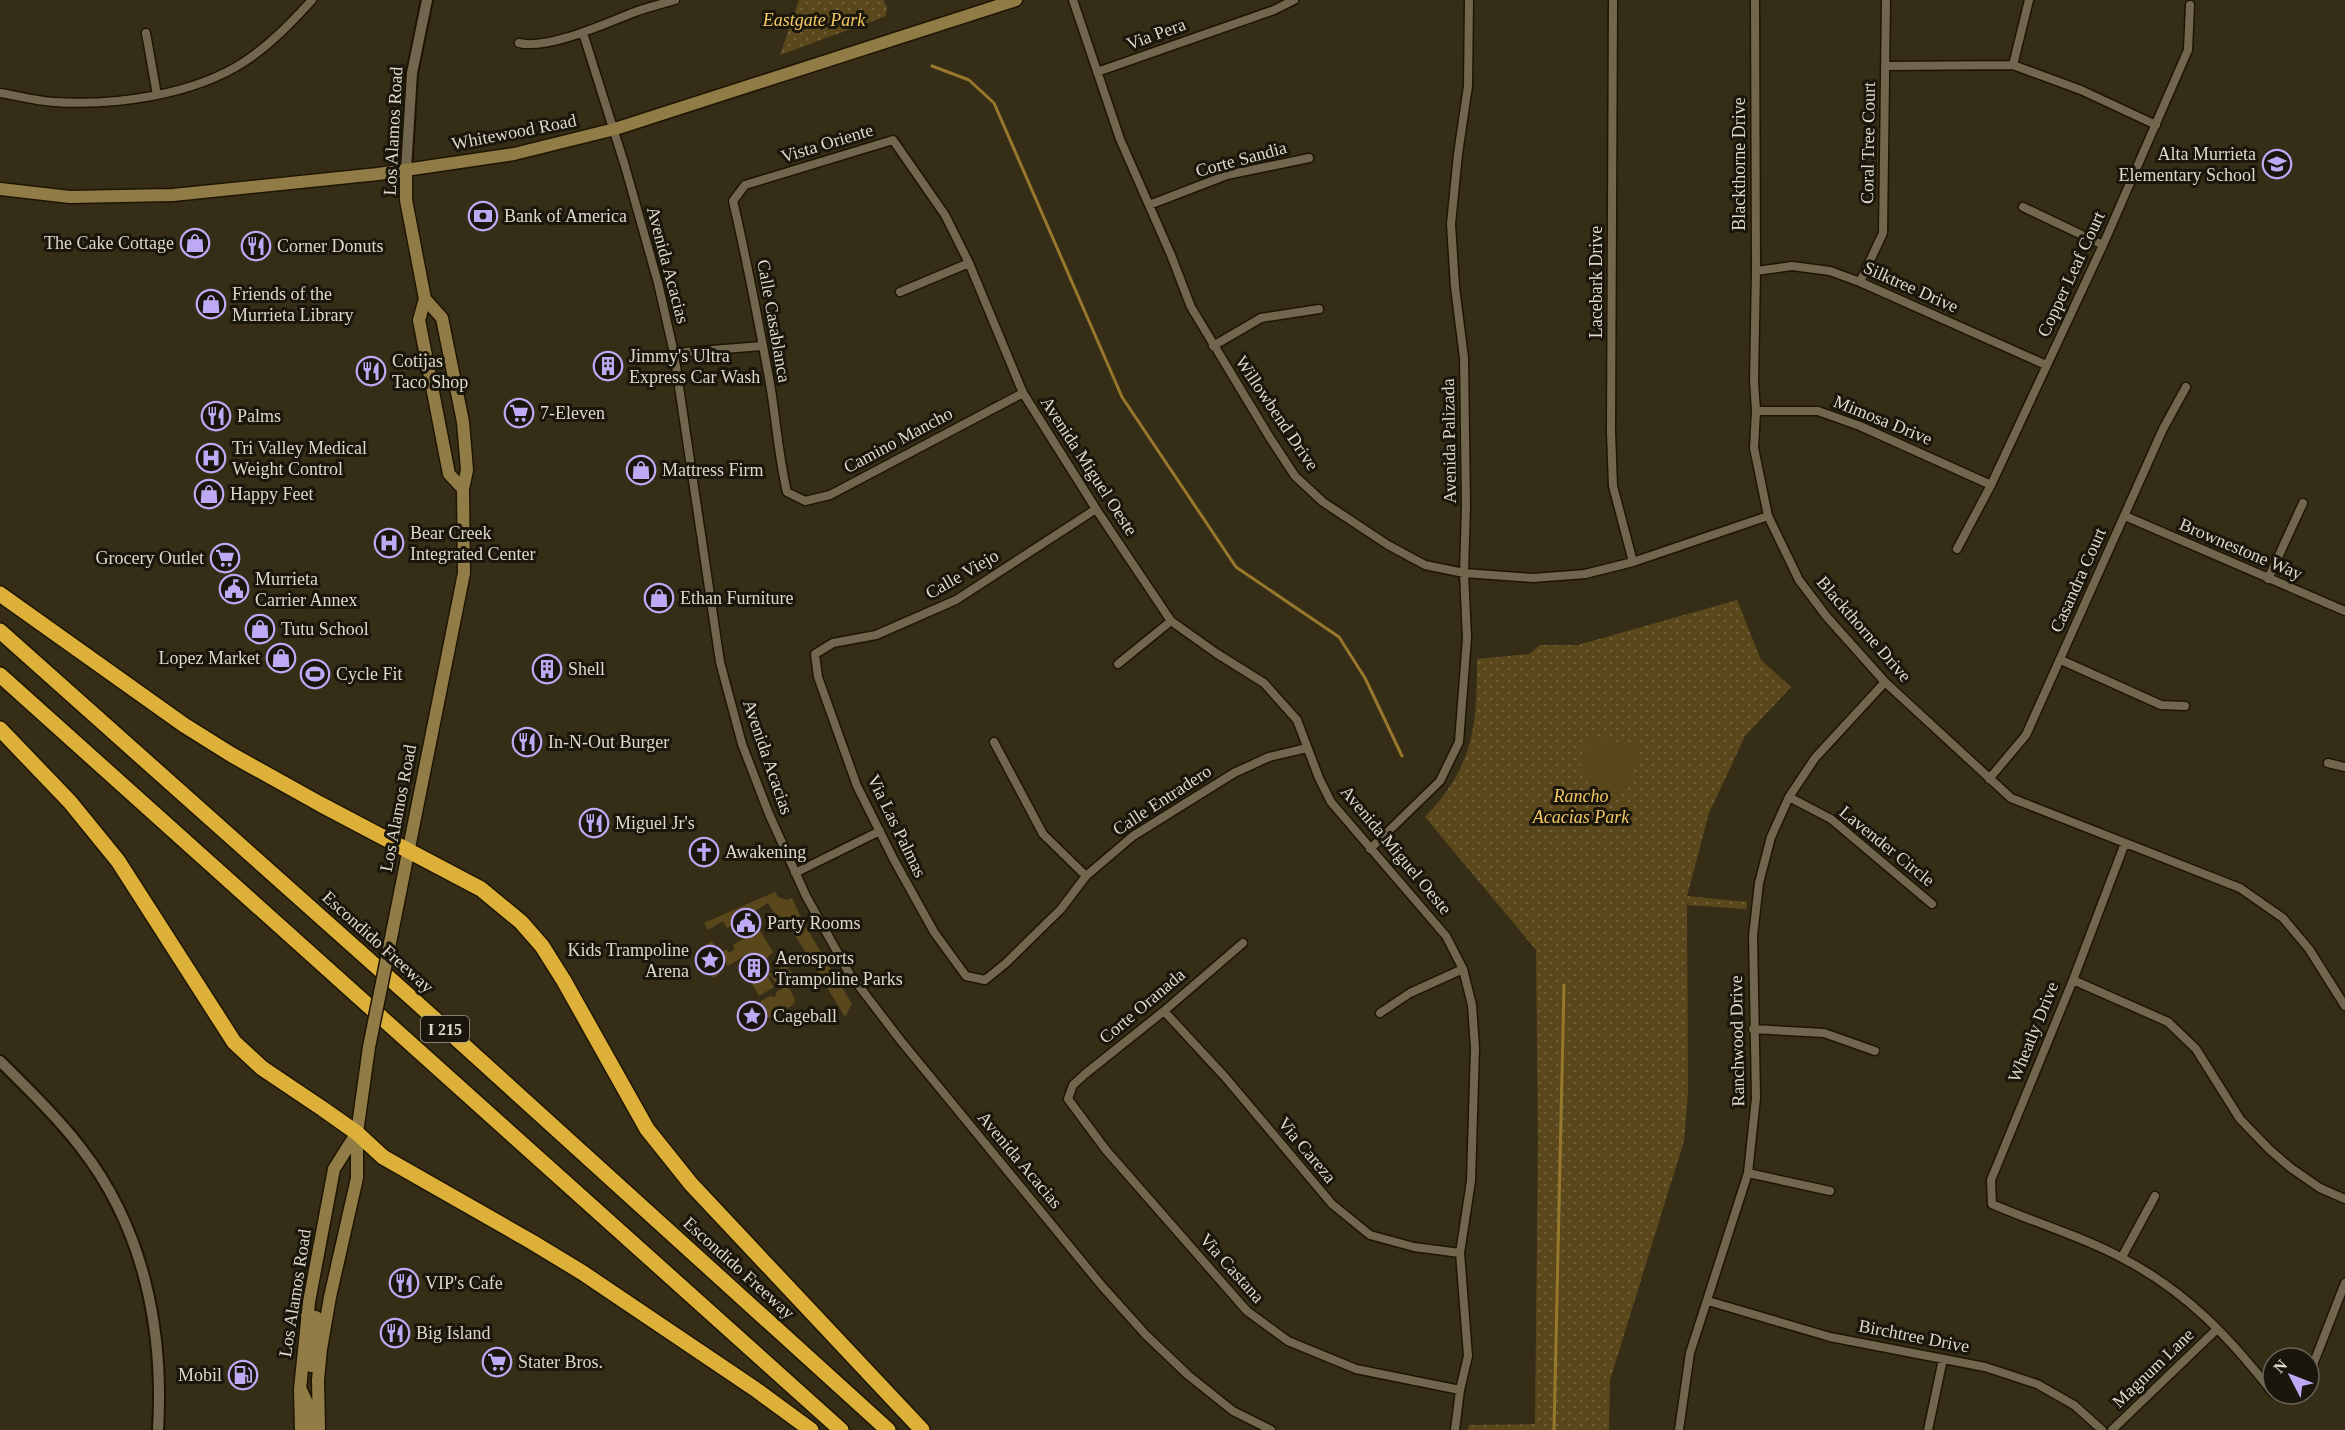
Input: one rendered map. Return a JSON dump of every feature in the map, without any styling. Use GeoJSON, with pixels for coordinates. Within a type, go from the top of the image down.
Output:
{"type":"FeatureCollection","features":[{"type":"Feature","properties":{"kind":"highway"},"geometry":{"type":"LineString","coordinates":[[0,594],[194,731],[311,799],[481,889],[521,922],[542,946],[564,981],[647,1129],[691,1184],[922,1430]]}},
{"type":"Feature","properties":{"kind":"highway","name":"Escondido Freeway"},"geometry":{"type":"LineString","coordinates":[[0,631],[416,1002],[888,1430]]}},
{"type":"Feature","properties":{"kind":"highway","name":"I 215"},"geometry":{"type":"LineString","coordinates":[[0,675],[841,1430]]}},
{"type":"Feature","properties":{"kind":"highway"},"geometry":{"type":"LineString","coordinates":[[0,729],[70,802],[118,861],[234,1042],[262,1068],[357,1133],[383,1157],[532,1242],[622,1298],[811,1430]]}},
{"type":"Feature","properties":{"kind":"main road","name":"Whitewood Road"},"geometry":{"type":"LineString","coordinates":[[0,189],[70,197],[119,198],[173,195],[406,170],[514,154],[615,129],[1016,0]]}},
{"type":"Feature","properties":{"kind":"main road","name":"Los Alamos Road"},"geometry":{"type":"LineString","coordinates":[[406,170],[406,200],[425,300],[419,320],[449,474],[463,489]]}},
{"type":"Feature","properties":{"kind":"main road","name":"Los Alamos Road"},"geometry":{"type":"LineString","coordinates":[[319,1430],[318,1380],[330,1297],[357,1178],[357,1133],[369,1047],[464,573],[463,489],[467,470],[463,422],[442,318],[425,300]]}},
{"type":"Feature","properties":{"kind":"main road","name":"Los Alamos Road"},"geometry":{"type":"LineString","coordinates":[[301,1430],[300,1389],[308,1316],[334,1169],[357,1133]]}},
{"type":"Feature","properties":{"kind":"main road"},"geometry":{"type":"LineString","coordinates":[[308,1316],[316,1317],[311,1363],[312,1372],[318,1380]]}},
{"type":"Feature","properties":{"kind":"main road"},"geometry":{"type":"LineString","coordinates":[[300,1389],[309,1407],[310,1430]]}},
{"type":"Feature","properties":{"kind":"street"},"geometry":{"type":"LineString","coordinates":[[0,93],[53,102],[104,102],[157,94],[205,82],[244,62],[280,34],[312,0]]}},
{"type":"Feature","properties":{"kind":"street","name":"Los Alamos Road"},"geometry":{"type":"LineString","coordinates":[[406,170],[412,73],[427,0]]}},
{"type":"Feature","properties":{"kind":"street"},"geometry":{"type":"LineString","coordinates":[[519,43],[529,45],[583,33],[638,11],[675,0]]}},
{"type":"Feature","properties":{"kind":"street","name":"Willowbend Drive"},"geometry":{"type":"LineString","coordinates":[[1073,0],[1120,139],[1191,307],[1295,476],[1323,502],[1388,545],[1425,565],[1464,573],[1533,578],[1585,574],[1633,562],[1768,516]]}},
{"type":"Feature","properties":{"kind":"street","name":"Via Pera"},"geometry":{"type":"LineString","coordinates":[[1097,72],[1274,10],[1294,0]]}},
{"type":"Feature","properties":{"kind":"street","name":"Avenida Palizada"},"geometry":{"type":"LineString","coordinates":[[1370,849],[1440,781],[1459,742],[1467,638],[1464,573],[1466,506],[1464,358],[1455,287],[1451,224],[1468,86],[1469,0]]}},
{"type":"Feature","properties":{"kind":"street","name":"Lacebark Drive"},"geometry":{"type":"LineString","coordinates":[[1613,0],[1613,486],[1633,562]]}},
{"type":"Feature","properties":{"kind":"street","name":"Blackthorne Drive"},"geometry":{"type":"LineString","coordinates":[[1755,0],[1754,381],[1756,411],[1754,448],[1768,516],[1799,580],[1827,617],[1885,682],[2011,798],[2240,888],[2283,918],[2309,949],[2344,1003]]}},
{"type":"Feature","properties":{"kind":"street","name":"Coral Tree Court"},"geometry":{"type":"LineString","coordinates":[[1860,282],[1883,233],[1886,0]]}},
{"type":"Feature","properties":{"kind":"street"},"geometry":{"type":"LineString","coordinates":[[2013,65],[2029,0]]}},
{"type":"Feature","properties":{"kind":"street","name":"Copper Leaf Court"},"geometry":{"type":"LineString","coordinates":[[1957,549],[1991,485],[2103,245],[2156,125],[2188,50],[2190,5]]}},
{"type":"Feature","properties":{"kind":"street"},"geometry":{"type":"LineString","coordinates":[[146,33],[157,94]]}},
{"type":"Feature","properties":{"kind":"street","name":"Avenida Acacias"},"geometry":{"type":"LineString","coordinates":[[583,33],[615,129],[658,284],[674,353],[720,662],[742,744],[806,896],[849,973],[901,1041],[1102,1286],[1146,1335],[1188,1375],[1233,1411],[1271,1430]]}},
{"type":"Feature","properties":{"kind":"street"},"geometry":{"type":"LineString","coordinates":[[1886,66],[2013,65],[2081,90],[2156,125]]}},
{"type":"Feature","properties":{"kind":"street","name":"Vista Oriente"},"geometry":{"type":"LineString","coordinates":[[770,178],[893,140]]}},
{"type":"Feature","properties":{"kind":"street","name":"Avenida Miguel Oeste"},"geometry":{"type":"LineString","coordinates":[[893,140],[945,215],[969,264],[1023,393],[1096,509],[1171,621],[1264,683],[1297,720],[1331,802],[1446,936],[1463,969],[1472,1005],[1475,1048],[1472,1181],[1460,1253],[1468,1356],[1460,1390],[1455,1430]]}},
{"type":"Feature","properties":{"kind":"street","name":"Corte Sandia"},"geometry":{"type":"LineString","coordinates":[[1149,205],[1227,175],[1309,158]]}},
{"type":"Feature","properties":{"kind":"street","name":"Calle Casablanca"},"geometry":{"type":"LineString","coordinates":[[770,178],[745,185],[733,201],[743,242],[787,492]]}},
{"type":"Feature","properties":{"kind":"street"},"geometry":{"type":"LineString","coordinates":[[2023,207],[2103,245]]}},
{"type":"Feature","properties":{"kind":"street"},"geometry":{"type":"LineString","coordinates":[[900,292],[969,264]]}},
{"type":"Feature","properties":{"kind":"street","name":"Silktree Drive"},"geometry":{"type":"LineString","coordinates":[[1756,271],[1792,266],[1830,271],[1860,282],[2046,365]]}},
{"type":"Feature","properties":{"kind":"street"},"geometry":{"type":"LineString","coordinates":[[1213,346],[1261,318],[1319,309]]}},
{"type":"Feature","properties":{"kind":"street"},"geometry":{"type":"LineString","coordinates":[[674,353],[762,346]]}},
{"type":"Feature","properties":{"kind":"street","name":"Casandra Court"},"geometry":{"type":"LineString","coordinates":[[1989,779],[2026,735],[2163,429],[2186,387]]}},
{"type":"Feature","properties":{"kind":"street","name":"Camino Mancho"},"geometry":{"type":"LineString","coordinates":[[787,492],[805,501],[830,495],[1023,393]]}},
{"type":"Feature","properties":{"kind":"street","name":"Mimosa Drive"},"geometry":{"type":"LineString","coordinates":[[1756,411],[1818,411],[1860,426],[1991,485]]}},
{"type":"Feature","properties":{"kind":"street"},"geometry":{"type":"LineString","coordinates":[[2268,579],[2303,504]]}},
{"type":"Feature","properties":{"kind":"street","name":"Calle Viejo"},"geometry":{"type":"LineString","coordinates":[[833,643],[876,635],[956,600],[1096,509]]}},
{"type":"Feature","properties":{"kind":"street","name":"Brownestone Way"},"geometry":{"type":"LineString","coordinates":[[2125,516],[2345,612]]}},
{"type":"Feature","properties":{"kind":"street"},"geometry":{"type":"LineString","coordinates":[[1118,664],[1171,621]]}},
{"type":"Feature","properties":{"kind":"street","name":"Via Las Palmas"},"geometry":{"type":"LineString","coordinates":[[833,643],[815,654],[818,677],[857,786],[934,932],[966,976],[985,980],[1006,963]]}},
{"type":"Feature","properties":{"kind":"street"},"geometry":{"type":"LineString","coordinates":[[2061,660],[2162,705],[2185,706]]}},
{"type":"Feature","properties":{"kind":"street","name":"Ranchwood Drive"},"geometry":{"type":"LineString","coordinates":[[1679,1430],[1690,1353],[1748,1173],[1756,1098],[1753,936],[1759,883],[1771,837],[1789,796],[1815,758],[1885,682]]}},
{"type":"Feature","properties":{"kind":"street"},"geometry":{"type":"LineString","coordinates":[[994,742],[1043,834],[1086,876]]}},
{"type":"Feature","properties":{"kind":"street","name":"Calle Entradero"},"geometry":{"type":"LineString","coordinates":[[1006,963],[1061,909],[1086,876],[1133,836],[1234,773],[1269,757],[1307,748]]}},
{"type":"Feature","properties":{"kind":"street"},"geometry":{"type":"LineString","coordinates":[[2328,763],[2345,767]]}},
{"type":"Feature","properties":{"kind":"street","name":"Lavender Circle"},"geometry":{"type":"LineString","coordinates":[[1789,796],[1831,819],[1932,904]]}},
{"type":"Feature","properties":{"kind":"street"},"geometry":{"type":"LineString","coordinates":[[795,873],[880,831]]}},
{"type":"Feature","properties":{"kind":"street","name":"Wheatly Drive"},"geometry":{"type":"LineString","coordinates":[[2122,1257],[1992,1204],[1991,1180],[2073,980],[2125,843]]}},
{"type":"Feature","properties":{"kind":"street","name":"Corte Oranada"},"geometry":{"type":"LineString","coordinates":[[1068,1098],[1073,1085],[1084,1074],[1164,1011],[1243,943]]}},
{"type":"Feature","properties":{"kind":"street"},"geometry":{"type":"LineString","coordinates":[[1380,1013],[1410,993],[1463,969]]}},
{"type":"Feature","properties":{"kind":"street"},"geometry":{"type":"LineString","coordinates":[[2073,980],[2168,1022],[2196,1049],[2240,1119],[2270,1150],[2320,1188],[2345,1199]]}},
{"type":"Feature","properties":{"kind":"street","name":"Via Careza"},"geometry":{"type":"LineString","coordinates":[[1164,1011],[1225,1077],[1332,1204],[1370,1235],[1414,1247],[1460,1253]]}},
{"type":"Feature","properties":{"kind":"street"},"geometry":{"type":"LineString","coordinates":[[1753,1029],[1824,1033],[1875,1051]]}},
{"type":"Feature","properties":{"kind":"street"},"geometry":{"type":"LineString","coordinates":[[0,1061],[57,1119],[83,1150],[124,1220],[140,1257],[151,1303],[158,1350],[160,1390],[158,1430]]}},
{"type":"Feature","properties":{"kind":"street","name":"Via Castana"},"geometry":{"type":"LineString","coordinates":[[1068,1098],[1079,1117],[1106,1150],[1247,1311],[1288,1341],[1356,1369],[1460,1390]]}},
{"type":"Feature","properties":{"kind":"street"},"geometry":{"type":"LineString","coordinates":[[1748,1173],[1830,1191]]}},
{"type":"Feature","properties":{"kind":"street"},"geometry":{"type":"LineString","coordinates":[[2155,1196],[2122,1257],[2156,1277],[2188,1300],[2261,1377]]}},
{"type":"Feature","properties":{"kind":"street"},"geometry":{"type":"LineString","coordinates":[[2320,1346],[2345,1283]]}},
{"type":"Feature","properties":{"kind":"street","name":"Birchtree Drive"},"geometry":{"type":"LineString","coordinates":[[1708,1301],[1830,1337],[1985,1367],[2037,1384],[2074,1405],[2102,1430]]}},
{"type":"Feature","properties":{"kind":"street","name":"Magnum Lane"},"geometry":{"type":"LineString","coordinates":[[2112,1430],[2217,1329]]}},
{"type":"Feature","properties":{"kind":"street"},"geometry":{"type":"LineString","coordinates":[[1928,1430],[1943,1359]]}},
{"type":"Feature","properties":{"kind":"green space","name":"Eastgate Park"},"geometry":{"type":"Polygon","coordinates":[[[799,0],[883,0],[887,7],[886,16],[780,55],[799,0]]]}},
{"type":"Feature","properties":{"kind":"green space","name":"Rancho Acacias Park"},"geometry":{"type":"Polygon","coordinates":[[[1737,600],[1761,660],[1791,687],[1745,736],[1709,813],[1687,896],[1747,902],[1746,909],[1687,905],[1688,1093],[1684,1141],[1610,1380],[1609,1430],[1468,1430],[1469,1425],[1535,1424],[1538,1142],[1536,950],[1425,817],[1454,780],[1463,763],[1476,705],[1477,659],[1529,654],[1540,645],[1578,645],[1737,600]]]}},
{"type":"Feature","properties":{"kind":"green space"},"geometry":{"type":"Polygon","coordinates":[[[1592,739],[1635,744],[1641,750],[1627,790],[1608,794],[1590,786],[1585,779],[1581,764],[1586,747],[1592,739]]]}},
{"type":"Feature","properties":{"kind":"green space"},"geometry":{"type":"Polygon","coordinates":[[[775,892],[778,897],[787,900],[792,898],[804,924],[852,1004],[845,1017],[787,922],[781,924],[768,903],[727,928],[723,921],[708,930],[704,923],[775,892]]]}},
{"type":"Feature","properties":{"kind":"green space"},"geometry":{"type":"Polygon","coordinates":[[[759,929],[773,952],[763,962],[770,974],[786,964],[794,977],[777,985],[770,975],[768,977],[774,987],[759,996],[749,979],[755,975],[744,956],[728,966],[720,953],[726,949],[729,953],[735,949],[733,945],[759,929]]]}},
{"type":"Feature","properties":{"kind":"green space","name":"Kids Trampoline Arena"},"geometry":{"type":"Polygon","coordinates":[[[712,941],[717,949],[713,952],[722,965],[719,967],[720,973],[713,978],[698,954],[700,949],[712,941]]]}},
{"type":"Feature","properties":{"kind":"green space"},"geometry":{"type":"Polygon","coordinates":[[[785,987],[789,988],[795,999],[794,1004],[786,1009],[781,1008],[773,1018],[767,1017],[760,1006],[761,1001],[770,996],[775,997],[776,992],[785,987]]]}},
{"type":"Feature","properties":{"kind":"waterway"},"geometry":{"type":"LineString","coordinates":[[932,66],[969,80],[994,103],[1122,397],[1236,567],[1339,637],[1365,678],[1402,756]]}},
{"type":"Feature","properties":{"kind":"waterway"},"geometry":{"type":"LineString","coordinates":[[1554,1430],[1564,985]]}},
{"type":"Feature","properties":{"kind":"place","name":"Alta Murrieta Elementary School"},"geometry":{"type":"Point","coordinates":[2277,164]}},
{"type":"Feature","properties":{"kind":"place","name":"Bank of America"},"geometry":{"type":"Point","coordinates":[483,216]}},
{"type":"Feature","properties":{"kind":"place","name":"The Cake Cottage"},"geometry":{"type":"Point","coordinates":[195,243]}},
{"type":"Feature","properties":{"kind":"place","name":"Corner Donuts"},"geometry":{"type":"Point","coordinates":[256,246]}},
{"type":"Feature","properties":{"kind":"place","name":"Friends of the Murrieta Library"},"geometry":{"type":"Point","coordinates":[211,304]}},
{"type":"Feature","properties":{"kind":"place","name":"Jimmy's Ultra Express Car Wash"},"geometry":{"type":"Point","coordinates":[608,366]}},
{"type":"Feature","properties":{"kind":"place","name":"Cotijas Taco Shop"},"geometry":{"type":"Point","coordinates":[371,371]}},
{"type":"Feature","properties":{"kind":"place","name":"7-Eleven"},"geometry":{"type":"Point","coordinates":[519,413]}},
{"type":"Feature","properties":{"kind":"place","name":"Palms"},"geometry":{"type":"Point","coordinates":[216,416]}},
{"type":"Feature","properties":{"kind":"place","name":"Tri Valley Medical Weight Control"},"geometry":{"type":"Point","coordinates":[211,458]}},
{"type":"Feature","properties":{"kind":"place","name":"Mattress Firm"},"geometry":{"type":"Point","coordinates":[641,470]}},
{"type":"Feature","properties":{"kind":"place","name":"Happy Feet"},"geometry":{"type":"Point","coordinates":[209,494]}},
{"type":"Feature","properties":{"kind":"place","name":"Bear Creek Integrated Center"},"geometry":{"type":"Point","coordinates":[389,543]}},
{"type":"Feature","properties":{"kind":"place","name":"Grocery Outlet"},"geometry":{"type":"Point","coordinates":[225,558]}},
{"type":"Feature","properties":{"kind":"place","name":"Murrieta Carrier Annex"},"geometry":{"type":"Point","coordinates":[234,589]}},
{"type":"Feature","properties":{"kind":"place","name":"Ethan Furniture"},"geometry":{"type":"Point","coordinates":[659,598]}},
{"type":"Feature","properties":{"kind":"place","name":"Tutu School"},"geometry":{"type":"Point","coordinates":[260,629]}},
{"type":"Feature","properties":{"kind":"place","name":"Lopez Market"},"geometry":{"type":"Point","coordinates":[281,658]}},
{"type":"Feature","properties":{"kind":"place","name":"Shell"},"geometry":{"type":"Point","coordinates":[547,669]}},
{"type":"Feature","properties":{"kind":"place","name":"Cycle Fit"},"geometry":{"type":"Point","coordinates":[315,674]}},
{"type":"Feature","properties":{"kind":"place","name":"In-N-Out Burger"},"geometry":{"type":"Point","coordinates":[527,742]}},
{"type":"Feature","properties":{"kind":"place","name":"Miguel Jr's"},"geometry":{"type":"Point","coordinates":[594,823]}},
{"type":"Feature","properties":{"kind":"place","name":"Awakening"},"geometry":{"type":"Point","coordinates":[704,852]}},
{"type":"Feature","properties":{"kind":"place","name":"Party Rooms"},"geometry":{"type":"Point","coordinates":[746,923]}},
{"type":"Feature","properties":{"kind":"place","name":"Kids Trampoline Arena"},"geometry":{"type":"Point","coordinates":[710,960]}},
{"type":"Feature","properties":{"kind":"place","name":"Aerosports Trampoline Parks"},"geometry":{"type":"Point","coordinates":[754,968]}},
{"type":"Feature","properties":{"kind":"place","name":"Cageball"},"geometry":{"type":"Point","coordinates":[752,1016]}},
{"type":"Feature","properties":{"kind":"place","name":"VIP's Cafe"},"geometry":{"type":"Point","coordinates":[404,1283]}},
{"type":"Feature","properties":{"kind":"place","name":"Big Island"},"geometry":{"type":"Point","coordinates":[395,1333]}},
{"type":"Feature","properties":{"kind":"place","name":"Stater Bros."},"geometry":{"type":"Point","coordinates":[497,1362]}},
{"type":"Feature","properties":{"kind":"place","name":"Mobil"},"geometry":{"type":"Point","coordinates":[243,1375]}}]}
